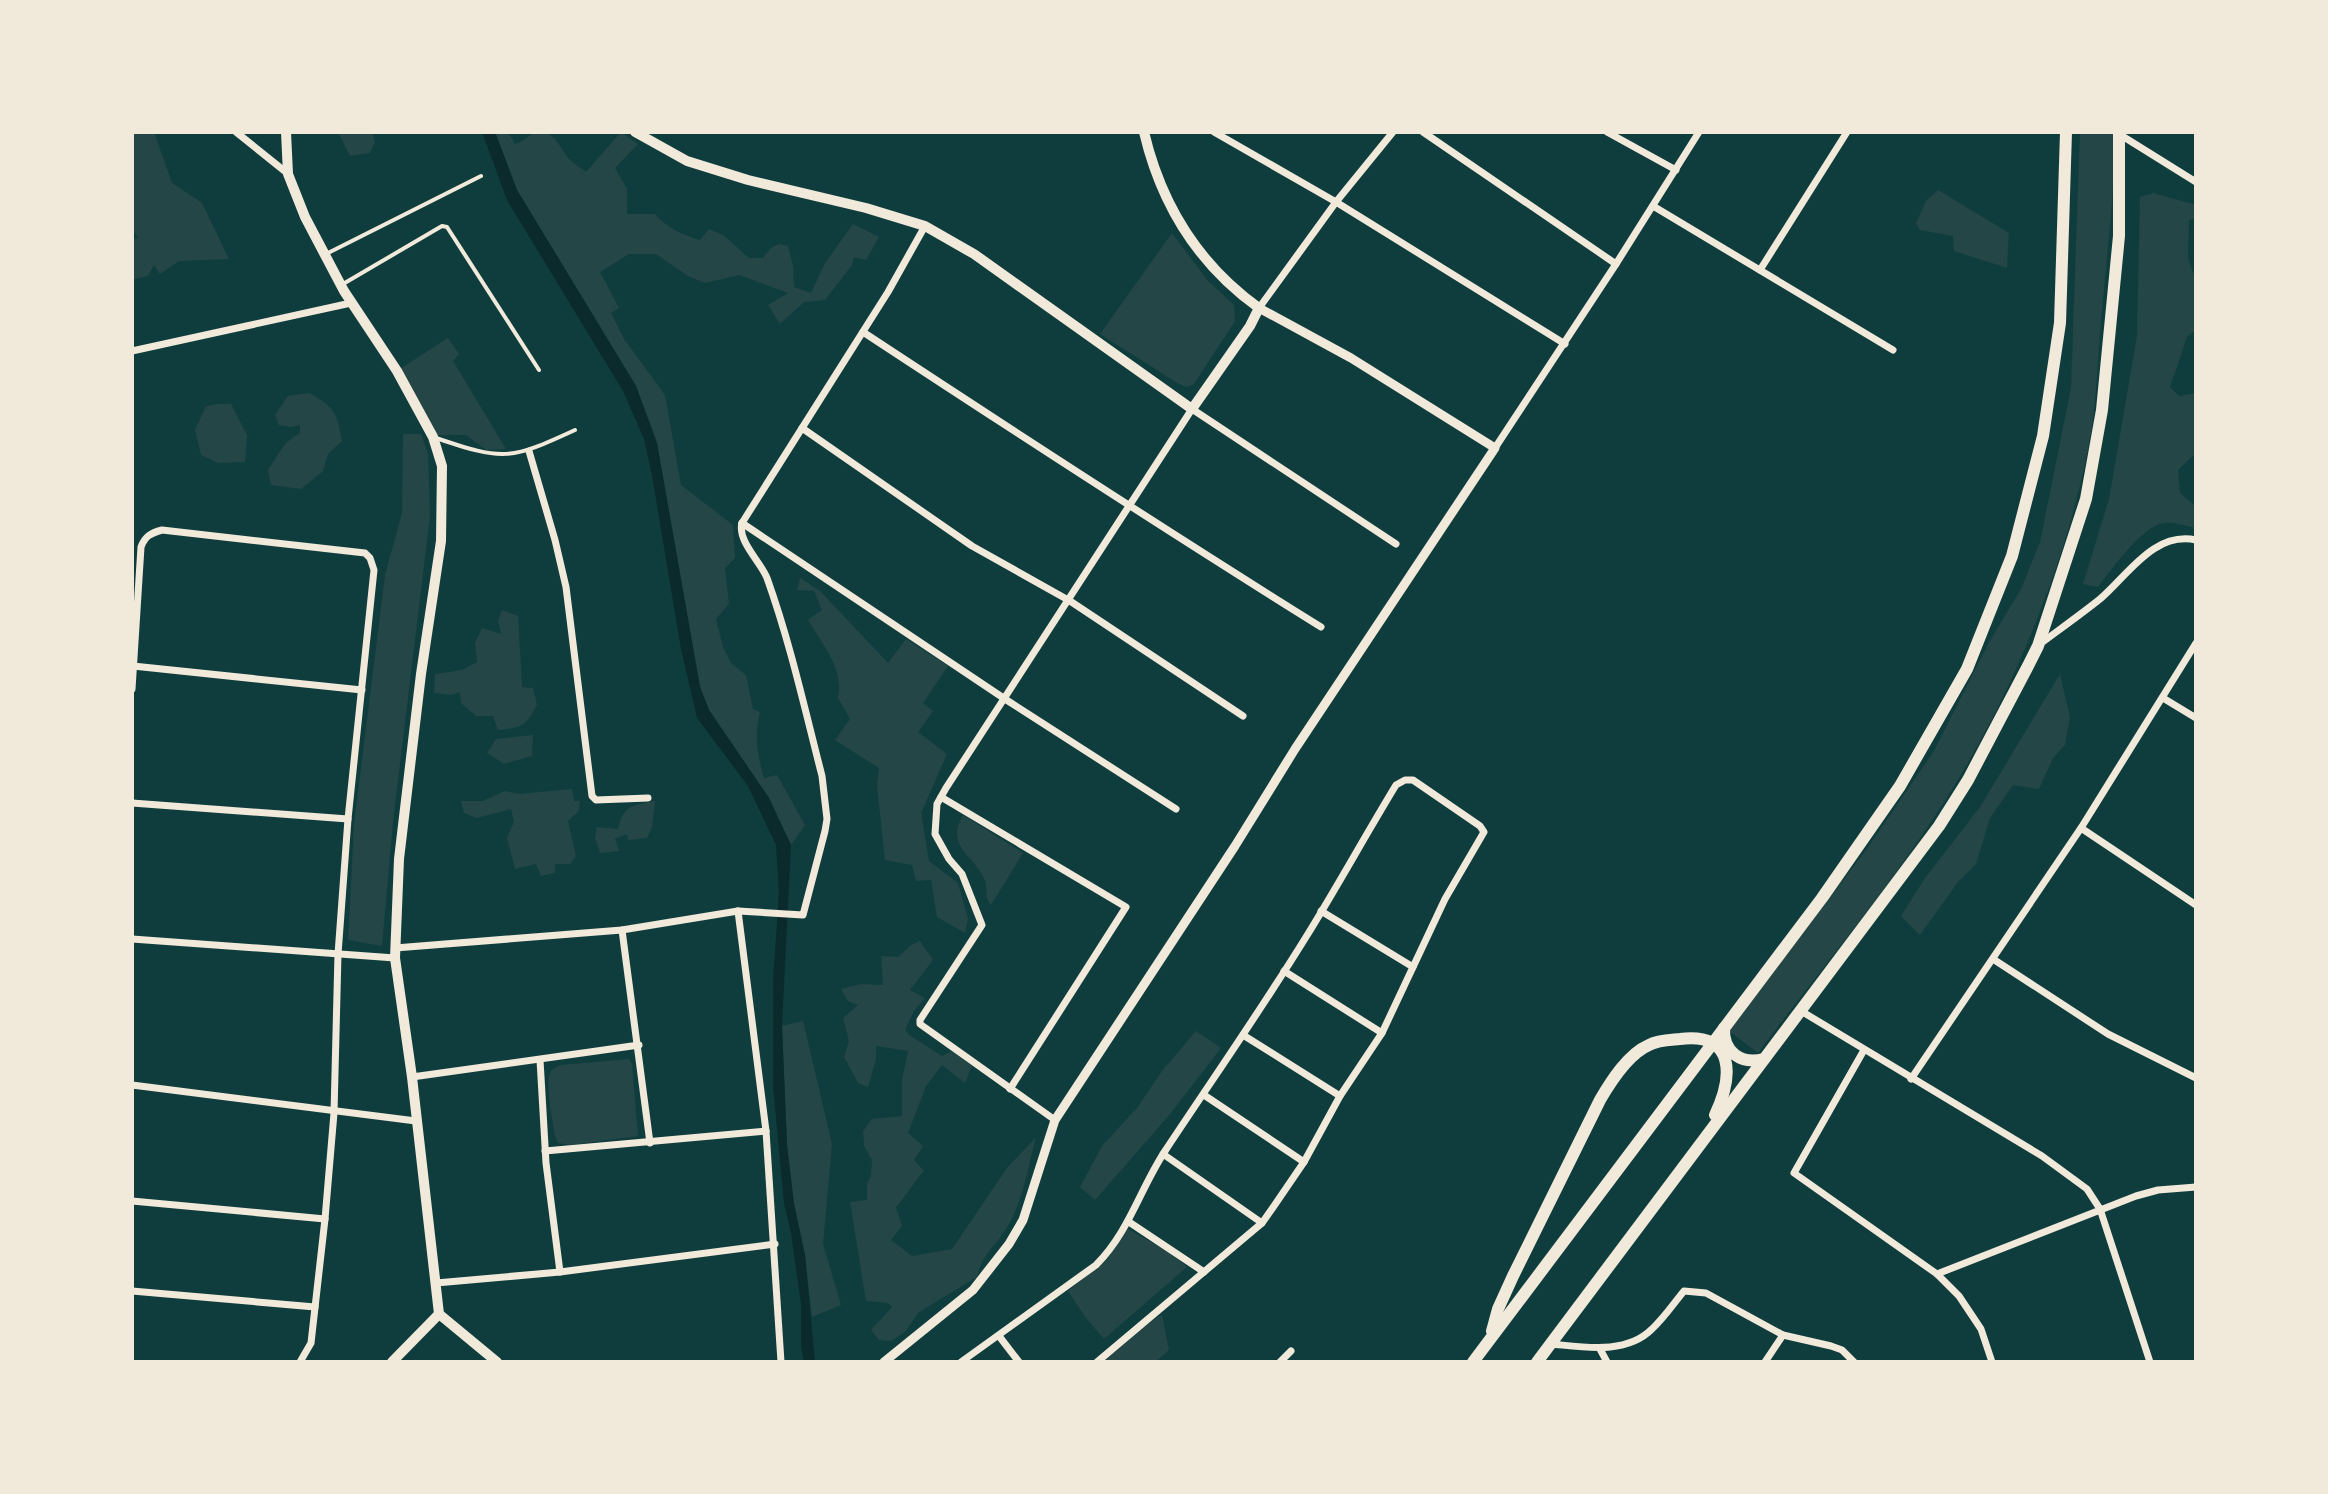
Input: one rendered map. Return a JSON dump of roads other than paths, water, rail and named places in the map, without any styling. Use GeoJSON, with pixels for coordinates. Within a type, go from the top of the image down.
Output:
{"type":"FeatureCollection","features":[{"type":"Feature","properties":{"kind":"highway"},"geometry":{"type":"LineString","coordinates":[[1473,1362],[1822,898],[1900,786],[1967,669],[2012,556],[2040,448],[2060,323],[2066,132]]}},
{"type":"Feature","properties":{"kind":"highway"},"geometry":{"type":"LineString","coordinates":[[1545,1355],[1939,826],[1968,780],[2038,646],[2086,499],[2102,410],[2119,236],[2119,133]]}},
{"type":"Feature","properties":{"kind":"highway"},"geometry":{"type":"LineString","coordinates":[[1724,1028],[1724,1039],[1735,1055],[1754,1062],[1764,1059]]}},
{"type":"Feature","properties":{"kind":"highway"},"geometry":{"type":"LineString","coordinates":[[1491,1338],[1498,1309],[1513,1276],[1609,1085],[1648,1045],[1687,1038],[1712,1042],[1722,1053],[1729,1077],[1723,1098],[1704,1138]]}},
{"type":"Feature","properties":{"kind":"main road"},"geometry":{"type":"LineString","coordinates":[[286,132],[288,174],[305,217],[340,285],[397,371],[433,437],[442,466],[443,519],[399,859],[395,953],[439,1314],[497,1362]]}},
{"type":"Feature","properties":{"kind":"main road"},"geometry":{"type":"LineString","coordinates":[[635,132],[687,161],[925,226],[974,254],[1192,409],[1250,326],[1259,308],[1231,288],[1203,257],[1183,228],[1162,191],[1144,132]]}},
{"type":"Feature","properties":{"kind":"main road"},"geometry":{"type":"LineString","coordinates":[[392,1362],[439,1314]]}},
{"type":"Feature","properties":{"kind":"street"},"geometry":{"type":"LineString","coordinates":[[236,132],[288,174]]}},
{"type":"Feature","properties":{"kind":"street"},"geometry":{"type":"LineString","coordinates":[[1214,132],[1336,202],[1565,344]]}},
{"type":"Feature","properties":{"kind":"street"},"geometry":{"type":"LineString","coordinates":[[1393,132],[1336,202],[1259,308],[1351,358],[1495,448]]}},
{"type":"Feature","properties":{"kind":"street"},"geometry":{"type":"LineString","coordinates":[[1423,132],[1616,264]]}},
{"type":"Feature","properties":{"kind":"street"},"geometry":{"type":"LineString","coordinates":[[1607,132],[1676,170]]}},
{"type":"Feature","properties":{"kind":"street"},"geometry":{"type":"LineString","coordinates":[[884,1362],[952,1308],[994,1267],[1023,1220],[1055,1120],[1295,749],[1565,344],[1699,132]]}},
{"type":"Feature","properties":{"kind":"street"},"geometry":{"type":"LineString","coordinates":[[1760,270],[1847,132]]}},
{"type":"Feature","properties":{"kind":"street"},"geometry":{"type":"LineString","coordinates":[[2119,133],[2196,182]]}},
{"type":"Feature","properties":{"kind":"street"},"geometry":{"type":"LineString","coordinates":[[1653,206],[1893,350]]}},
{"type":"Feature","properties":{"kind":"street"},"geometry":{"type":"LineString","coordinates":[[132,939],[338,954],[395,953],[622,930],[738,911],[763,910],[803,915],[825,831],[822,776],[779,613],[765,573],[742,533],[742,523],[863,332],[925,226]]}},
{"type":"Feature","properties":{"kind":"street"},"geometry":{"type":"LineString","coordinates":[[132,351],[351,303]]}},
{"type":"Feature","properties":{"kind":"street"},"geometry":{"type":"LineString","coordinates":[[863,332],[1081,473],[1128,507],[1321,627]]}},
{"type":"Feature","properties":{"kind":"street"},"geometry":{"type":"LineString","coordinates":[[1055,1120],[922,1027],[920,1020],[982,925],[962,874],[935,834],[935,817],[941,797],[1192,409],[1396,544]]}},
{"type":"Feature","properties":{"kind":"street"},"geometry":{"type":"LineString","coordinates":[[802,428],[972,546],[1070,601],[1243,716]]}},
{"type":"Feature","properties":{"kind":"street"},"geometry":{"type":"LineString","coordinates":[[529,451],[566,587],[592,796],[596,800],[648,798]]}},
{"type":"Feature","properties":{"kind":"street"},"geometry":{"type":"LineString","coordinates":[[742,523],[1176,809]]}},
{"type":"Feature","properties":{"kind":"street"},"geometry":{"type":"LineString","coordinates":[[132,689],[144,538],[162,530],[365,553],[374,570],[348,819],[338,954],[334,1113],[311,1343],[300,1362]]}},
{"type":"Feature","properties":{"kind":"street"},"geometry":{"type":"LineString","coordinates":[[2038,646],[2101,598],[2138,560],[2163,543],[2178,538],[2196,540]]}},
{"type":"Feature","properties":{"kind":"street"},"geometry":{"type":"LineString","coordinates":[[1911,1079],[2081,828],[2196,643]]}},
{"type":"Feature","properties":{"kind":"street"},"geometry":{"type":"LineString","coordinates":[[133,666],[362,690]]}},
{"type":"Feature","properties":{"kind":"street"},"geometry":{"type":"LineString","coordinates":[[2163,698],[2196,718]]}},
{"type":"Feature","properties":{"kind":"street"},"geometry":{"type":"LineString","coordinates":[[961,1362],[1107,1254],[1129,1222],[1163,1154],[1284,971],[1396,785],[1413,780],[1484,828],[1445,899],[1382,1033],[1340,1096],[1304,1162],[1262,1223],[1097,1362]]}},
{"type":"Feature","properties":{"kind":"street"},"geometry":{"type":"LineString","coordinates":[[941,797],[1126,907],[1010,1089]]}},
{"type":"Feature","properties":{"kind":"street"},"geometry":{"type":"LineString","coordinates":[[132,803],[348,819]]}},
{"type":"Feature","properties":{"kind":"street"},"geometry":{"type":"LineString","coordinates":[[2081,828],[2196,905]]}},
{"type":"Feature","properties":{"kind":"street"},"geometry":{"type":"LineString","coordinates":[[738,911],[766,1131],[781,1362]]}},
{"type":"Feature","properties":{"kind":"street"},"geometry":{"type":"LineString","coordinates":[[1321,911],[1413,967]]}},
{"type":"Feature","properties":{"kind":"street"},"geometry":{"type":"LineString","coordinates":[[622,930],[650,1143]]}},
{"type":"Feature","properties":{"kind":"street"},"geometry":{"type":"LineString","coordinates":[[1993,959],[2108,1034],[2196,1078]]}},
{"type":"Feature","properties":{"kind":"street"},"geometry":{"type":"LineString","coordinates":[[1284,971],[1382,1033]]}},
{"type":"Feature","properties":{"kind":"street"},"geometry":{"type":"LineString","coordinates":[[1801,1011],[2053,1163],[2087,1189],[2100,1209],[2150,1362]]}},
{"type":"Feature","properties":{"kind":"street"},"geometry":{"type":"LineString","coordinates":[[1243,1035],[1340,1096]]}},
{"type":"Feature","properties":{"kind":"street"},"geometry":{"type":"LineString","coordinates":[[412,1077],[639,1045]]}},
{"type":"Feature","properties":{"kind":"street"},"geometry":{"type":"LineString","coordinates":[[1864,1050],[1794,1173],[1937,1274],[1959,1296],[1981,1329],[1992,1362]]}},
{"type":"Feature","properties":{"kind":"street"},"geometry":{"type":"LineString","coordinates":[[540,1060],[545,1151],[560,1272]]}},
{"type":"Feature","properties":{"kind":"street"},"geometry":{"type":"LineString","coordinates":[[132,1085],[416,1121]]}},
{"type":"Feature","properties":{"kind":"street"},"geometry":{"type":"LineString","coordinates":[[1204,1095],[1304,1162]]}},
{"type":"Feature","properties":{"kind":"street"},"geometry":{"type":"LineString","coordinates":[[545,1151],[766,1131]]}},
{"type":"Feature","properties":{"kind":"street"},"geometry":{"type":"LineString","coordinates":[[1163,1154],[1262,1223]]}},
{"type":"Feature","properties":{"kind":"street"},"geometry":{"type":"LineString","coordinates":[[1937,1274],[2100,1209],[2158,1190],[2194,1187]]}},
{"type":"Feature","properties":{"kind":"street"},"geometry":{"type":"LineString","coordinates":[[132,1201],[325,1219]]}},
{"type":"Feature","properties":{"kind":"street"},"geometry":{"type":"LineString","coordinates":[[1129,1222],[1204,1272]]}},
{"type":"Feature","properties":{"kind":"street"},"geometry":{"type":"LineString","coordinates":[[436,1283],[560,1272],[775,1244]]}},
{"type":"Feature","properties":{"kind":"street"},"geometry":{"type":"LineString","coordinates":[[132,1291],[315,1307]]}},
{"type":"Feature","properties":{"kind":"street"},"geometry":{"type":"LineString","coordinates":[[1545,1355],[1637,1341],[1652,1330],[1684,1291],[1706,1293],[1783,1335],[1831,1346],[1850,1356],[1854,1362]]}},
{"type":"Feature","properties":{"kind":"street"},"geometry":{"type":"LineString","coordinates":[[1765,1362],[1783,1335]]}},
{"type":"Feature","properties":{"kind":"street"},"geometry":{"type":"LineString","coordinates":[[999,1336],[1019,1362]]}},
{"type":"Feature","properties":{"kind":"street"},"geometry":{"type":"LineString","coordinates":[[1600,1349],[1607,1362]]}},
{"type":"Feature","properties":{"kind":"street"},"geometry":{"type":"LineString","coordinates":[[1280,1362],[1291,1351]]}},
{"type":"Feature","properties":{"kind":"lane"},"geometry":{"type":"LineString","coordinates":[[324,255],[481,176]]}},
{"type":"Feature","properties":{"kind":"lane"},"geometry":{"type":"LineString","coordinates":[[340,285],[442,226],[447,227],[539,370]]}},
{"type":"Feature","properties":{"kind":"lane"},"geometry":{"type":"LineString","coordinates":[[433,437],[487,455],[508,455],[529,451],[575,430]]}}]}
